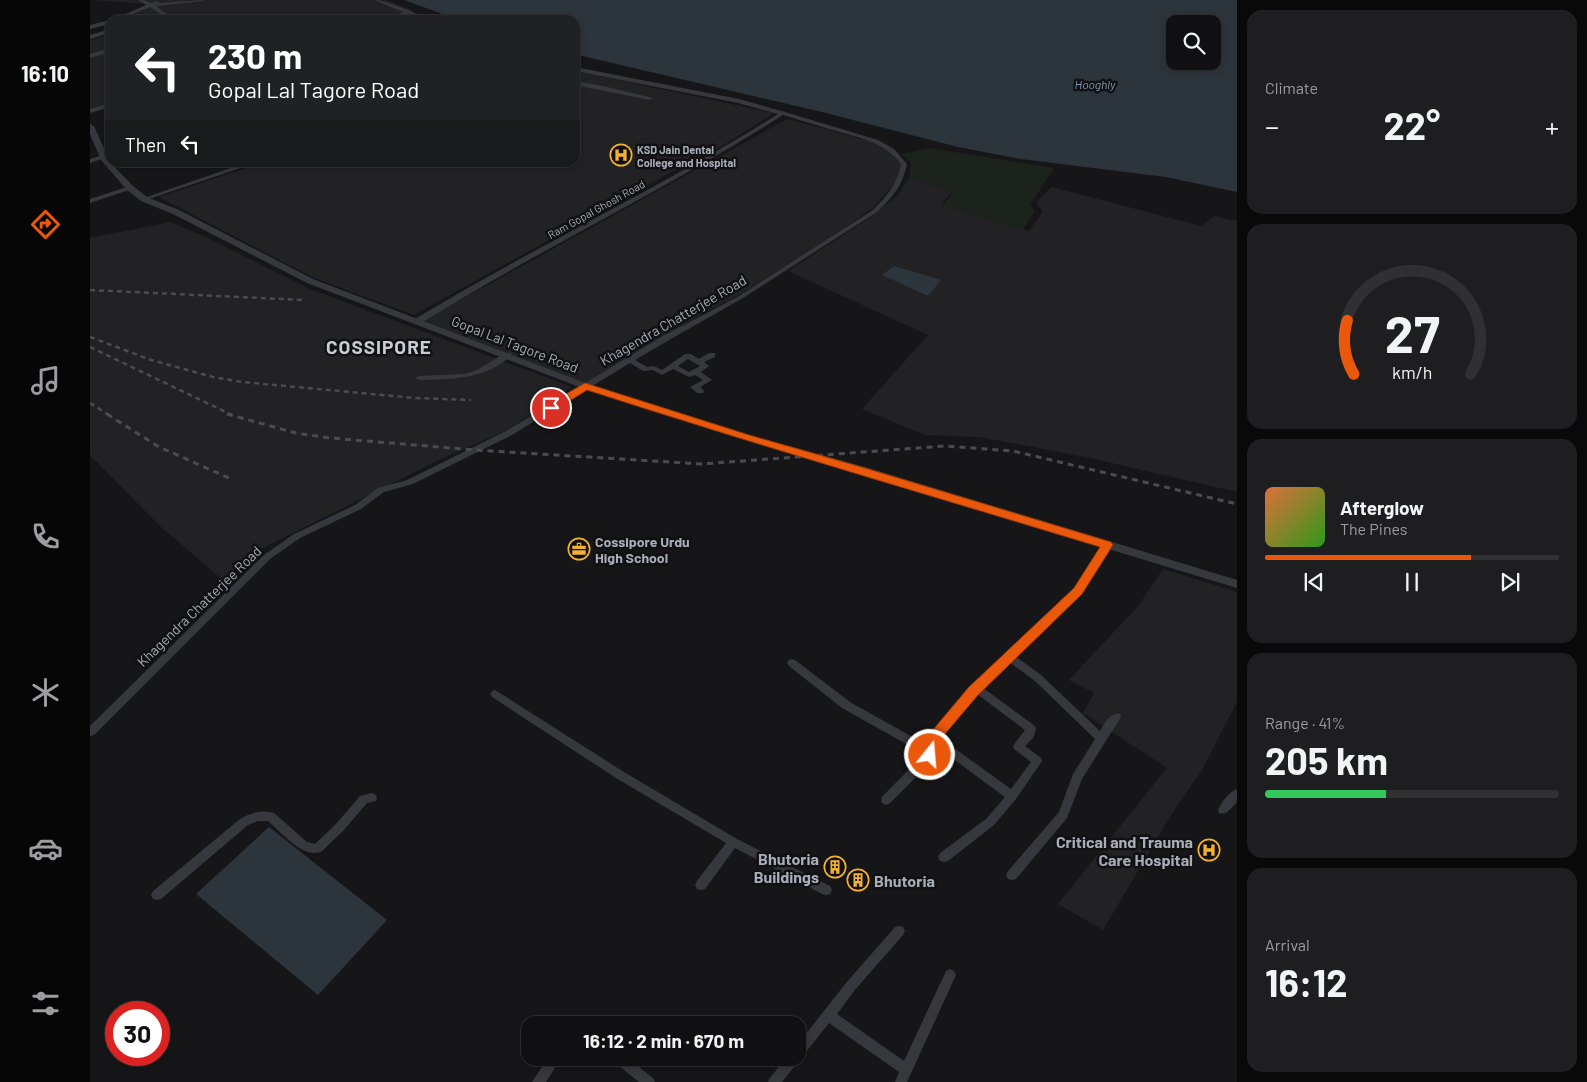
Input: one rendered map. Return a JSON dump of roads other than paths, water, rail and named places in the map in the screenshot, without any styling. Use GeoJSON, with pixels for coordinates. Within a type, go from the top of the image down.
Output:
{"type":"FeatureCollection","features":[{"type":"Feature","properties":{"kind":"street"},"geometry":{"type":"LineString","coordinates":[[140,0],[165,15]]}},
{"type":"Feature","properties":{"kind":"street"},"geometry":{"type":"LineString","coordinates":[[127,15],[162,0]]}},
{"type":"Feature","properties":{"kind":"street"},"geometry":{"type":"LineString","coordinates":[[151,5],[202,0]]}},
{"type":"Feature","properties":{"kind":"street"},"geometry":{"type":"LineString","coordinates":[[376,0],[416,15]]}},
{"type":"Feature","properties":{"kind":"street"},"geometry":{"type":"LineString","coordinates":[[401,15],[410,12]]}},
{"type":"Feature","properties":{"kind":"street"},"geometry":{"type":"LineString","coordinates":[[90,27],[105,23]]}},
{"type":"Feature","properties":{"kind":"street"},"geometry":{"type":"LineString","coordinates":[[90,37],[105,32]]}},
{"type":"Feature","properties":{"kind":"street"},"geometry":{"type":"LineString","coordinates":[[90,56],[105,52]]}},
{"type":"Feature","properties":{"kind":"street"},"geometry":{"type":"LineString","coordinates":[[580,69],[694,91],[783,113]]}},
{"type":"Feature","properties":{"kind":"street"},"geometry":{"type":"LineString","coordinates":[[580,84],[600,86],[612,91],[650,98]]}},
{"type":"Feature","properties":{"kind":"street"},"geometry":{"type":"LineString","coordinates":[[90,111],[105,106]]}},
{"type":"Feature","properties":{"kind":"street","name":"Ram Gopal Ghosh Road"},"geometry":{"type":"LineString","coordinates":[[418,321],[472,288],[703,161],[783,113]]}},
{"type":"Feature","properties":{"kind":"street","name":"Khagendra Chatterjee Road"},"geometry":{"type":"LineString","coordinates":[[90,732],[267,557],[298,536],[354,508],[380,490],[410,482],[509,433],[628,360],[742,297],[875,211],[889,198],[902,180],[904,164],[897,154],[882,144],[783,113]]}},
{"type":"Feature","properties":{"kind":"street","name":"Gopal Lal Tagore Road"},"geometry":{"type":"LineString","coordinates":[[90,126],[93,138],[105,159]]}},
{"type":"Feature","properties":{"kind":"street"},"geometry":{"type":"LineString","coordinates":[[90,161],[103,157]]}},
{"type":"Feature","properties":{"kind":"street","name":"Gopal Lal Tagore Road"},"geometry":{"type":"LineString","coordinates":[[112,167],[130,188],[144,199],[176,212],[310,280],[585,386],[746,437],[1237,584]]}},
{"type":"Feature","properties":{"kind":"street"},"geometry":{"type":"LineString","coordinates":[[144,199],[240,167]]}},
{"type":"Feature","properties":{"kind":"street"},"geometry":{"type":"LineString","coordinates":[[90,201],[130,188]]}},
{"type":"Feature","properties":{"kind":"street"},"geometry":{"type":"LineString","coordinates":[[699,362],[712,355]]}},
{"type":"Feature","properties":{"kind":"street"},"geometry":{"type":"LineString","coordinates":[[419,378],[464,376],[480,372],[508,356]]}},
{"type":"Feature","properties":{"kind":"street"},"geometry":{"type":"LineString","coordinates":[[628,360],[646,369],[654,368],[662,373],[688,356],[705,366],[689,375],[673,366]]}},
{"type":"Feature","properties":{"kind":"street"},"geometry":{"type":"LineString","coordinates":[[696,372],[708,380],[694,387],[700,391]]}},
{"type":"Feature","properties":{"kind":"street"},"geometry":{"type":"LineString","coordinates":[[926,748],[976,688],[1078,591],[1107,545]]}},
{"type":"Feature","properties":{"kind":"street"},"geometry":{"type":"LineString","coordinates":[[1010,657],[1038,678],[1101,739]]}},
{"type":"Feature","properties":{"kind":"street"},"geometry":{"type":"LineString","coordinates":[[792,663],[846,705],[926,748],[930,752],[929,757],[886,800]]}},
{"type":"Feature","properties":{"kind":"street"},"geometry":{"type":"LineString","coordinates":[[944,857],[990,822],[1012,796],[1037,761],[1018,746],[1029,735],[1031,729],[976,688]]}},
{"type":"Feature","properties":{"kind":"street"},"geometry":{"type":"LineString","coordinates":[[495,694],[620,775],[733,842],[826,890]]}},
{"type":"Feature","properties":{"kind":"street"},"geometry":{"type":"LineString","coordinates":[[1012,875],[1063,815],[1077,776],[1116,717]]}},
{"type":"Feature","properties":{"kind":"street"},"geometry":{"type":"LineString","coordinates":[[934,739],[1012,796]]}},
{"type":"Feature","properties":{"kind":"street"},"geometry":{"type":"LineString","coordinates":[[1223,810],[1237,794]]}},
{"type":"Feature","properties":{"kind":"street"},"geometry":{"type":"LineString","coordinates":[[157,895],[244,822],[256,816],[270,816],[304,846],[317,848],[340,827],[364,799],[372,798]]}},
{"type":"Feature","properties":{"kind":"street"},"geometry":{"type":"LineString","coordinates":[[701,885],[733,842]]}},
{"type":"Feature","properties":{"kind":"street"},"geometry":{"type":"LineString","coordinates":[[806,1043],[850,987],[900,931]]}},
{"type":"Feature","properties":{"kind":"street"},"geometry":{"type":"LineString","coordinates":[[901,1082],[950,975]]}},
{"type":"Feature","properties":{"kind":"street"},"geometry":{"type":"LineString","coordinates":[[828,1015],[907,1070]]}},
{"type":"Feature","properties":{"kind":"street"},"geometry":{"type":"LineString","coordinates":[[538,1082],[549,1066]]}},
{"type":"Feature","properties":{"kind":"street"},"geometry":{"type":"LineString","coordinates":[[628,1066],[649,1082]]}},
{"type":"Feature","properties":{"kind":"street"},"geometry":{"type":"LineString","coordinates":[[774,1082],[787,1066]]}},
{"type":"Feature","properties":{"kind":"water","name":"Hooghly"},"geometry":{"type":"Polygon","coordinates":[[[404,0],[1237,0],[1237,192],[1166,177],[1021,159],[958,147],[822,112],[580,55],[580,15],[445,15],[404,0]]]}},
{"type":"Feature","properties":{"kind":"water"},"geometry":{"type":"Polygon","coordinates":[[[894,266],[941,280],[928,296],[882,275],[894,266]]]}},
{"type":"Feature","properties":{"kind":"water"},"geometry":{"type":"Polygon","coordinates":[[[269,827],[387,920],[318,995],[196,894],[269,827]]]}},
{"type":"Feature","properties":{"kind":"railway"},"geometry":{"type":"LineString","coordinates":[[90,290],[303,300]]}},
{"type":"Feature","properties":{"kind":"railway"},"geometry":{"type":"LineString","coordinates":[[90,337],[151,360],[213,377],[242,382],[415,398],[471,400]]}},
{"type":"Feature","properties":{"kind":"railway"},"geometry":{"type":"LineString","coordinates":[[90,347],[232,415]]}},
{"type":"Feature","properties":{"kind":"railway"},"geometry":{"type":"LineString","coordinates":[[90,403],[109,415]]}},
{"type":"Feature","properties":{"kind":"railway"},"geometry":{"type":"LineString","coordinates":[[107,414],[159,447],[229,478]]}},
{"type":"Feature","properties":{"kind":"railway"},"geometry":{"type":"LineString","coordinates":[[227,414],[296,433],[330,438],[475,450],[702,464],[945,446],[1013,451],[1237,504]]}},
{"type":"Feature","properties":{"kind":"place","name":"KSD Jain Dental College and Hospital"},"geometry":{"type":"Point","coordinates":[621,155]}},
{"type":"Feature","properties":{"kind":"place","name":"Cossipore Urdu High School"},"geometry":{"type":"Point","coordinates":[579,549]}},
{"type":"Feature","properties":{"kind":"place","name":"Critical and Trauma Care Hospital"},"geometry":{"type":"Point","coordinates":[1209,850]}},
{"type":"Feature","properties":{"kind":"place","name":"Bhutoria Buildings"},"geometry":{"type":"Point","coordinates":[835,867]}},
{"type":"Feature","properties":{"kind":"place","name":"Bhutoria"},"geometry":{"type":"Point","coordinates":[858,880]}},
{"type":"Feature","properties":{"kind":"district","name":"COSSIPORE"},"geometry":{"type":"Point","coordinates":[379,346]}}]}
